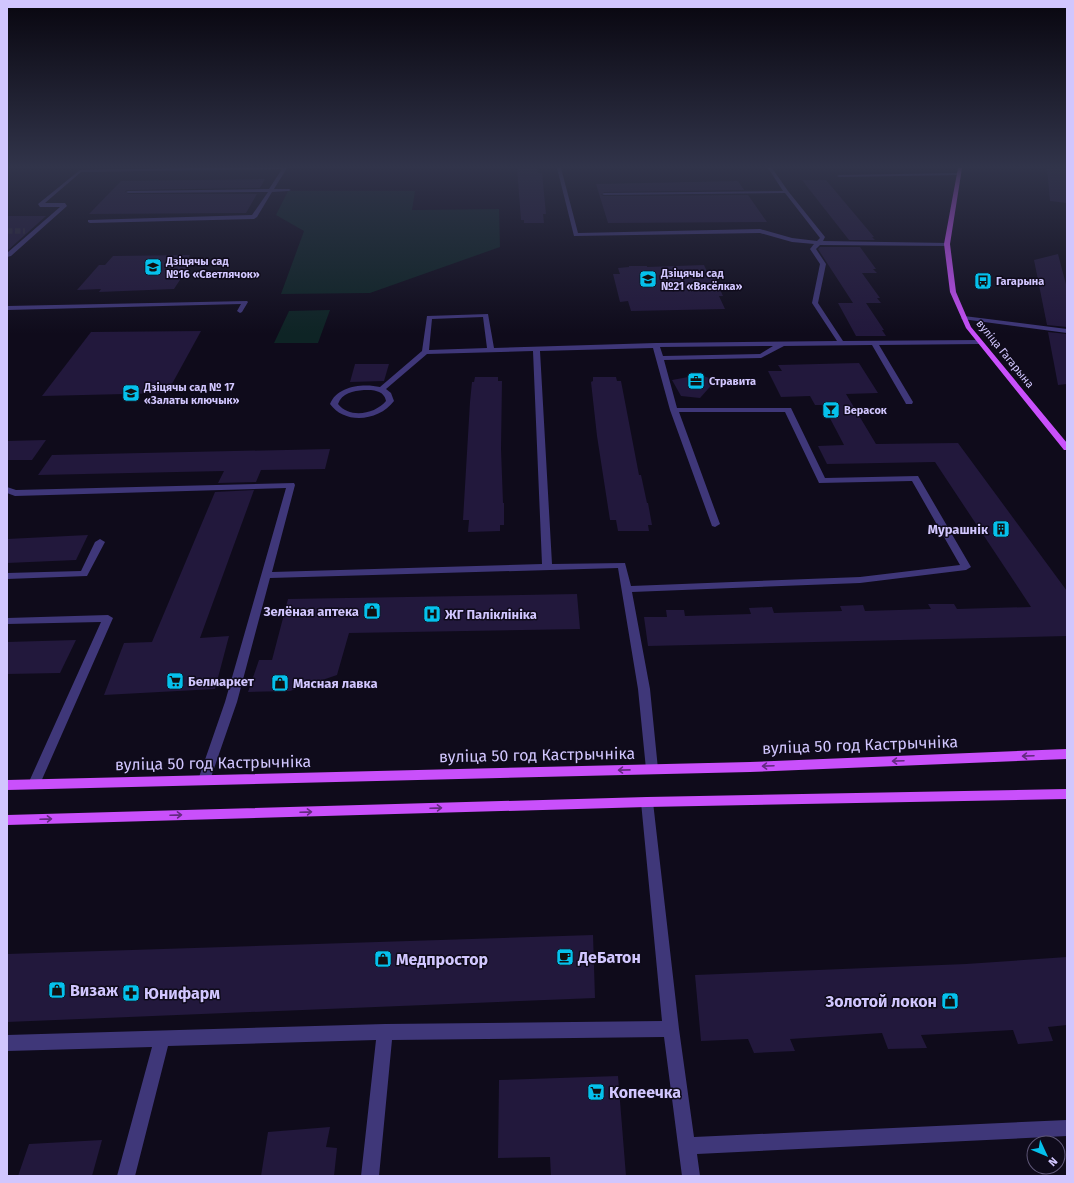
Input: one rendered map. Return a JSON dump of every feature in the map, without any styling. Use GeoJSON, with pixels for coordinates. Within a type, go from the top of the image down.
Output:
{"type":"FeatureCollection","features":[{"type":"Feature","properties":{"kind":"main road","name":"вуліца Гагарына"},"geometry":{"type":"LineString","coordinates":[[951,223],[947,244],[953,292],[968,327],[1067,448]]}},
{"type":"Feature","properties":{"kind":"main road","name":"вуліца 50 год Кастрычніка"},"geometry":{"type":"LineString","coordinates":[[7,785],[652,769],[1067,754]]}},
{"type":"Feature","properties":{"kind":"main road"},"geometry":{"type":"LineString","coordinates":[[7,820],[647,802],[1067,794]]}},
{"type":"Feature","properties":{"kind":"lane"},"geometry":{"type":"LineString","coordinates":[[7,255],[9,255],[45,223]]}},
{"type":"Feature","properties":{"kind":"lane"},"geometry":{"type":"LineString","coordinates":[[573,223],[576,235],[760,232],[792,240],[819,243],[947,244]]}},
{"type":"Feature","properties":{"kind":"lane"},"geometry":{"type":"LineString","coordinates":[[811,223],[823,238],[813,249],[823,264],[815,303],[841,343]]}},
{"type":"Feature","properties":{"kind":"lane"},"geometry":{"type":"LineString","coordinates":[[25,231],[36,231]]}},
{"type":"Feature","properties":{"kind":"lane"},"geometry":{"type":"LineString","coordinates":[[7,308],[244,302],[240,311]]}},
{"type":"Feature","properties":{"kind":"lane"},"geometry":{"type":"LineString","coordinates":[[425,352],[429,317],[486,315],[491,349]]}},
{"type":"Feature","properties":{"kind":"lane"},"geometry":{"type":"LineString","coordinates":[[964,318],[1066,330]]}},
{"type":"Feature","properties":{"kind":"lane"},"geometry":{"type":"LineString","coordinates":[[381,390],[387,393],[390,401],[383,409],[376,412],[367,414],[349,414],[336,408],[334,404],[339,395],[346,391],[364,388],[381,390],[425,352],[656,345],[980,342]]}},
{"type":"Feature","properties":{"kind":"lane"},"geometry":{"type":"LineString","coordinates":[[874,343],[909,402]]}},
{"type":"Feature","properties":{"kind":"lane"},"geometry":{"type":"LineString","coordinates":[[660,358],[761,356],[782,344]]}},
{"type":"Feature","properties":{"kind":"lane"},"geometry":{"type":"LineString","coordinates":[[656,345],[674,410],[715,524]]}},
{"type":"Feature","properties":{"kind":"lane"},"geometry":{"type":"LineString","coordinates":[[536,348],[547,567]]}},
{"type":"Feature","properties":{"kind":"lane"},"geometry":{"type":"LineString","coordinates":[[626,589],[860,580],[966,567],[915,478],[822,481],[788,410],[674,410]]}},
{"type":"Feature","properties":{"kind":"lane"},"geometry":{"type":"LineString","coordinates":[[7,490],[15,493],[291,485],[231,702],[204,780]]}},
{"type":"Feature","properties":{"kind":"lane"},"geometry":{"type":"LineString","coordinates":[[7,576],[84,574],[100,542]]}},
{"type":"Feature","properties":{"kind":"lane"},"geometry":{"type":"LineString","coordinates":[[266,575],[622,565],[644,689],[652,769]]}},
{"type":"Feature","properties":{"kind":"lane"},"geometry":{"type":"LineString","coordinates":[[7,621],[108,618],[34,784]]}},
{"type":"Feature","properties":{"kind":"lane"},"geometry":{"type":"LineString","coordinates":[[647,802],[671,1028],[691,1176]]}},
{"type":"Feature","properties":{"kind":"lane"},"geometry":{"type":"LineString","coordinates":[[7,1043],[385,1032],[671,1028]]}},
{"type":"Feature","properties":{"kind":"lane"},"geometry":{"type":"LineString","coordinates":[[370,1176],[385,1032]]}},
{"type":"Feature","properties":{"kind":"lane"},"geometry":{"type":"LineString","coordinates":[[126,1176],[162,1039]]}},
{"type":"Feature","properties":{"kind":"lane"},"geometry":{"type":"LineString","coordinates":[[687,1146],[1067,1128]]}},
{"type":"Feature","properties":{"kind":"green space"},"geometry":{"type":"Polygon","coordinates":[[[290,223],[499,223],[500,247],[370,293],[281,294],[304,231],[290,223]]]}},
{"type":"Feature","properties":{"kind":"green space"},"geometry":{"type":"Polygon","coordinates":[[[330,310],[318,343],[274,343],[289,311],[330,310]]]}},
{"type":"Feature","properties":{"kind":"building"},"geometry":{"type":"Polygon","coordinates":[[[7,223],[38,223],[7,251],[7,223]]]}},
{"type":"Feature","properties":{"kind":"building"},"geometry":{"type":"Polygon","coordinates":[[[836,223],[862,223],[875,240],[849,240],[836,223]]]}},
{"type":"Feature","properties":{"kind":"building"},"geometry":{"type":"Polygon","coordinates":[[[820,247],[860,247],[876,269],[873,269],[877,273],[862,273],[880,298],[877,298],[881,303],[853,303],[818,249],[820,247]]]}},
{"type":"Feature","properties":{"kind":"building"},"geometry":{"type":"Polygon","coordinates":[[[1058,254],[1067,288],[1067,327],[1047,325],[1034,260],[1058,254]]]}},
{"type":"Feature","properties":{"kind":"building"},"geometry":{"type":"Polygon","coordinates":[[[190,255],[185,263],[191,263],[174,289],[99,292],[101,289],[77,290],[99,265],[105,265],[113,256],[190,255]]]}},
{"type":"Feature","properties":{"kind":"building"},"geometry":{"type":"Polygon","coordinates":[[[704,265],[709,276],[714,276],[723,296],[719,296],[725,309],[631,311],[628,301],[620,302],[613,274],[620,274],[618,268],[629,266],[647,267],[704,265]]]}},
{"type":"Feature","properties":{"kind":"building"},"geometry":{"type":"Polygon","coordinates":[[[838,303],[866,303],[884,330],[882,330],[886,336],[856,336],[838,303]]]}},
{"type":"Feature","properties":{"kind":"building"},"geometry":{"type":"Polygon","coordinates":[[[201,331],[167,393],[42,396],[91,332],[201,331]]]}},
{"type":"Feature","properties":{"kind":"building"},"geometry":{"type":"Polygon","coordinates":[[[1048,332],[1067,334],[1067,384],[1058,385],[1048,332]]]}},
{"type":"Feature","properties":{"kind":"building","name":"Мурашнік"},"geometry":{"type":"Polygon","coordinates":[[[859,363],[878,393],[846,394],[876,444],[958,443],[1067,591],[1067,636],[648,646],[644,617],[667,617],[666,610],[684,610],[685,616],[751,614],[749,608],[772,607],[774,613],[842,611],[840,606],[863,605],[865,611],[931,609],[928,604],[954,604],[957,609],[1031,607],[935,462],[827,464],[818,446],[844,445],[823,405],[815,405],[810,396],[781,397],[768,371],[782,371],[778,365],[859,363]]]}},
{"type":"Feature","properties":{"kind":"building"},"geometry":{"type":"Polygon","coordinates":[[[355,364],[389,364],[384,381],[350,382],[355,364]]]}},
{"type":"Feature","properties":{"kind":"building"},"geometry":{"type":"Polygon","coordinates":[[[699,375],[716,380],[700,398],[681,396],[672,380],[699,375]]]}},
{"type":"Feature","properties":{"kind":"building"},"geometry":{"type":"Polygon","coordinates":[[[475,377],[498,377],[498,381],[502,381],[501,449],[504,525],[500,525],[500,531],[468,532],[469,520],[463,520],[470,402],[472,382],[474,382],[475,377]]]}},
{"type":"Feature","properties":{"kind":"building"},"geometry":{"type":"Polygon","coordinates":[[[593,377],[616,377],[617,381],[621,381],[639,475],[641,475],[648,503],[652,525],[648,525],[649,531],[618,531],[616,520],[610,520],[597,436],[591,382],[593,381],[593,377]]]}},
{"type":"Feature","properties":{"kind":"building"},"geometry":{"type":"Polygon","coordinates":[[[46,440],[32,460],[7,460],[7,441],[46,440]]]}},
{"type":"Feature","properties":{"kind":"building"},"geometry":{"type":"Polygon","coordinates":[[[330,449],[325,469],[261,470],[256,482],[218,483],[224,471],[38,475],[52,455],[330,449]]]}},
{"type":"Feature","properties":{"kind":"building"},"geometry":{"type":"Polygon","coordinates":[[[254,490],[200,638],[229,636],[215,689],[104,695],[124,643],[152,642],[215,492],[254,490]]]}},
{"type":"Feature","properties":{"kind":"building"},"geometry":{"type":"Polygon","coordinates":[[[88,535],[76,560],[7,563],[7,539],[88,535]]]}},
{"type":"Feature","properties":{"kind":"building","name":"ЖГ Паліклініка"},"geometry":{"type":"Polygon","coordinates":[[[577,594],[580,629],[349,633],[337,675],[290,691],[248,692],[259,660],[272,660],[288,599],[577,594]]]}},
{"type":"Feature","properties":{"kind":"building"},"geometry":{"type":"Polygon","coordinates":[[[76,640],[60,673],[7,674],[7,642],[76,640]]]}},
{"type":"Feature","properties":{"kind":"building"},"geometry":{"type":"Polygon","coordinates":[[[593,935],[595,998],[7,1022],[7,954],[593,935]]]}},
{"type":"Feature","properties":{"kind":"building"},"geometry":{"type":"Polygon","coordinates":[[[1067,957],[1067,1025],[1048,1027],[1053,1041],[1018,1044],[1013,1030],[921,1035],[927,1048],[888,1049],[882,1033],[790,1039],[795,1051],[754,1053],[748,1039],[701,1041],[695,975],[966,964],[1067,957]]]}},
{"type":"Feature","properties":{"kind":"building"},"geometry":{"type":"Polygon","coordinates":[[[618,1076],[626,1176],[551,1176],[550,1157],[498,1158],[499,1080],[618,1076]]]}},
{"type":"Feature","properties":{"kind":"building"},"geometry":{"type":"Polygon","coordinates":[[[330,1127],[326,1147],[337,1148],[334,1176],[261,1176],[268,1132],[330,1127]]]}},
{"type":"Feature","properties":{"kind":"building"},"geometry":{"type":"Polygon","coordinates":[[[102,1140],[92,1176],[18,1176],[29,1144],[102,1140]]]}},
{"type":"Feature","properties":{"kind":"tunnel"},"geometry":{"type":"LineString","coordinates":[[7,231],[25,231]]}},
{"type":"Feature","properties":{"kind":"place","name":"Дзіцячы сад №16 «Светлячок»"},"geometry":{"type":"Point","coordinates":[153,267]}},
{"type":"Feature","properties":{"kind":"place","name":"Дзіцячы сад №21 «Вясёлка»"},"geometry":{"type":"Point","coordinates":[648,279]}},
{"type":"Feature","properties":{"kind":"place","name":"Гагарына"},"geometry":{"type":"Point","coordinates":[983,281]}},
{"type":"Feature","properties":{"kind":"place","name":"Стравита"},"geometry":{"type":"Point","coordinates":[696,381]}},
{"type":"Feature","properties":{"kind":"place","name":"Дзіцячы сад № 17 «Залаты ключык»"},"geometry":{"type":"Point","coordinates":[131,393]}},
{"type":"Feature","properties":{"kind":"place","name":"Верасок"},"geometry":{"type":"Point","coordinates":[831,410]}},
{"type":"Feature","properties":{"kind":"place","name":"Мурашнік"},"geometry":{"type":"Point","coordinates":[1001,529]}},
{"type":"Feature","properties":{"kind":"place","name":"Зелёная аптека"},"geometry":{"type":"Point","coordinates":[372,611]}},
{"type":"Feature","properties":{"kind":"place","name":"ЖГ Паліклініка"},"geometry":{"type":"Point","coordinates":[432,614]}},
{"type":"Feature","properties":{"kind":"place","name":"Белмаркет"},"geometry":{"type":"Point","coordinates":[175,681]}},
{"type":"Feature","properties":{"kind":"place","name":"Мясная лавка"},"geometry":{"type":"Point","coordinates":[280,683]}},
{"type":"Feature","properties":{"kind":"place","name":"ДеБатон"},"geometry":{"type":"Point","coordinates":[565,957]}},
{"type":"Feature","properties":{"kind":"place","name":"Медпростор"},"geometry":{"type":"Point","coordinates":[383,959]}},
{"type":"Feature","properties":{"kind":"place","name":"Визаж"},"geometry":{"type":"Point","coordinates":[57,990]}},
{"type":"Feature","properties":{"kind":"place","name":"Юнифарм"},"geometry":{"type":"Point","coordinates":[131,993]}},
{"type":"Feature","properties":{"kind":"place","name":"Золотой локон"},"geometry":{"type":"Point","coordinates":[950,1001]}},
{"type":"Feature","properties":{"kind":"place","name":"Копеечка"},"geometry":{"type":"Point","coordinates":[596,1092]}}]}
